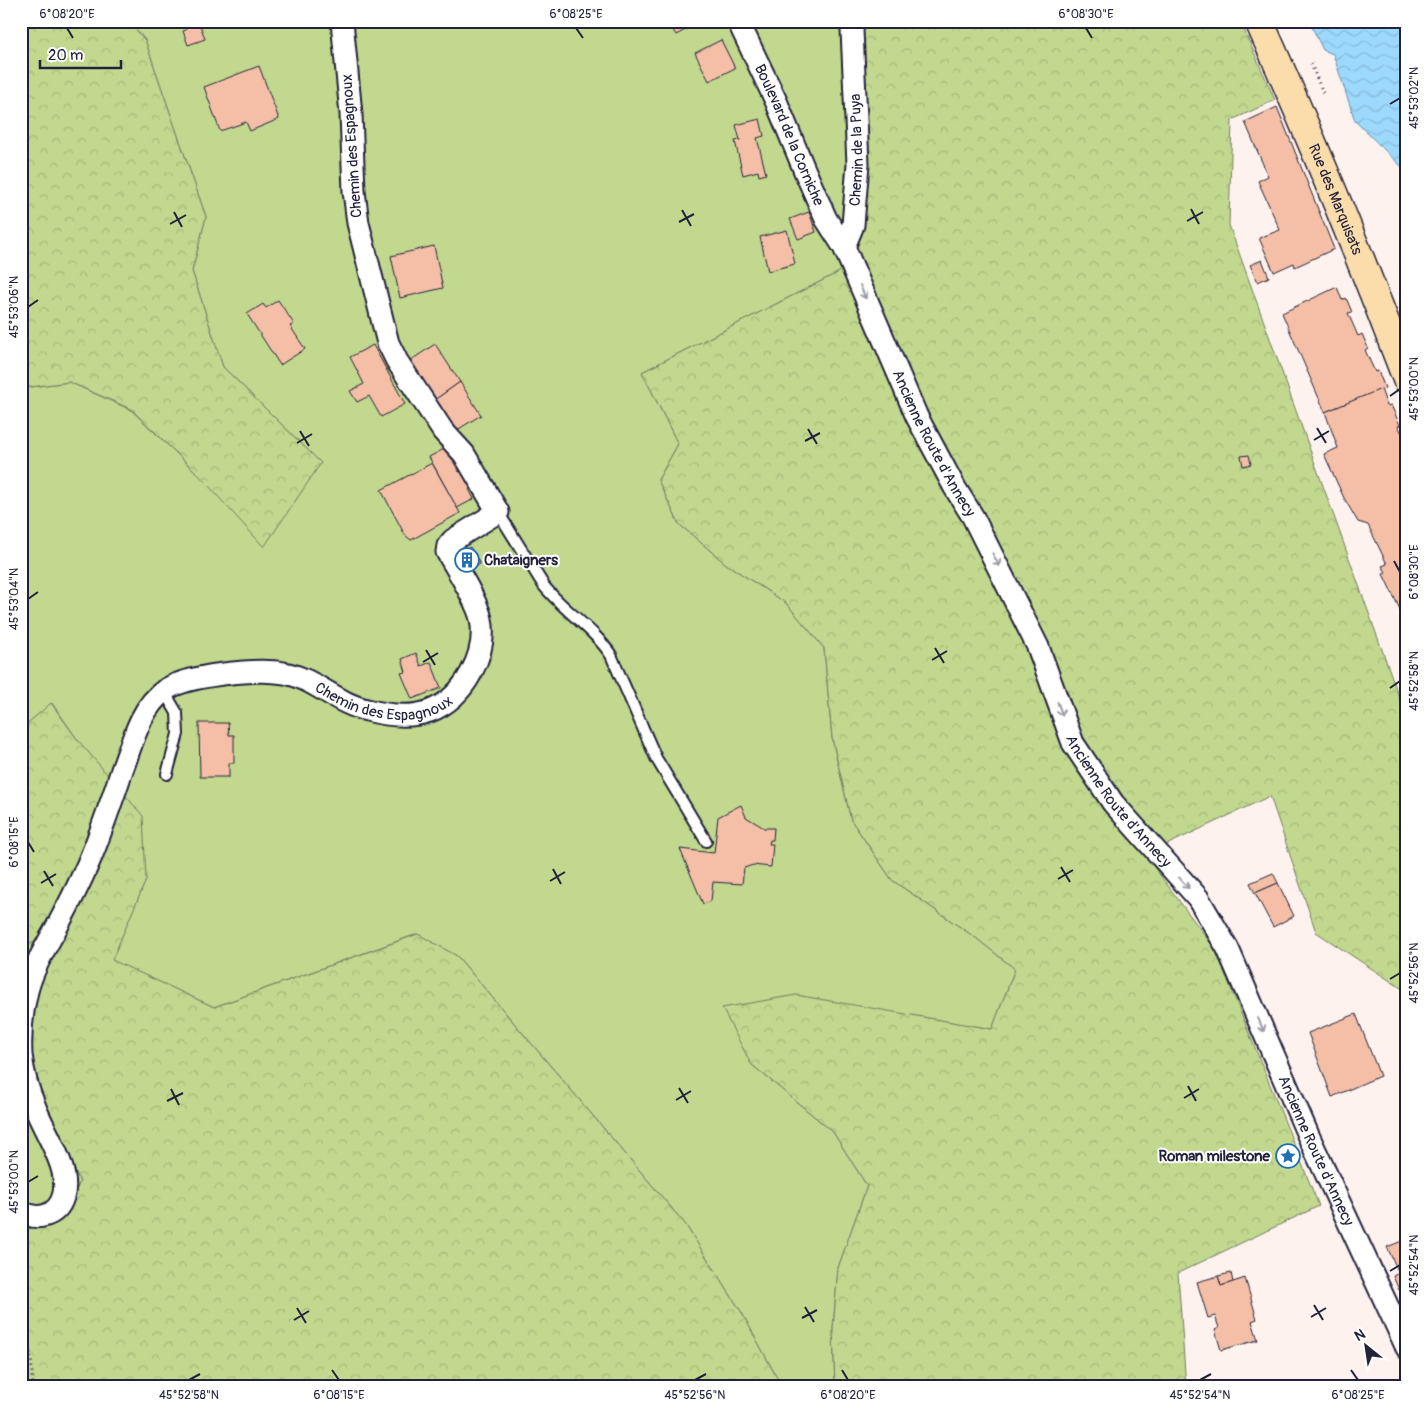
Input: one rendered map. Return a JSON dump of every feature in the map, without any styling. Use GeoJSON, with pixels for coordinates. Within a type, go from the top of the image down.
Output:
{"type":"FeatureCollection","features":[{"type":"Feature","properties":{"kind":"main road","name":"Rue des Marquisats"},"geometry":{"type":"LineString","coordinates":[[1259,21],[1306,126],[1365,268],[1407,379]]}},
{"type":"Feature","properties":{"kind":"street","name":"Chemin des Espagnoux"},"geometry":{"type":"LineString","coordinates":[[21,1211],[28,1216],[39,1218],[47,1216],[57,1208],[63,1197],[65,1184],[61,1164],[34,1106],[21,1055],[22,1023],[27,991],[38,961],[77,890],[91,859],[137,729],[152,702],[164,691],[179,683],[243,671],[268,671],[287,673],[311,682],[364,710],[413,715],[431,710],[452,697],[469,677],[481,646],[481,618],[447,552],[448,546],[453,540],[498,512],[464,454],[443,431],[397,361],[388,343],[358,223],[354,192],[351,114],[342,21]]}},
{"type":"Feature","properties":{"kind":"street","name":"Boulevard de la Corniche"},"geometry":{"type":"LineString","coordinates":[[738,21],[776,101],[826,219],[844,247]]}},
{"type":"Feature","properties":{"kind":"street","name":"Chemin de la Puya"},"geometry":{"type":"LineString","coordinates":[[844,247],[853,225],[858,164],[852,30],[854,21]]}},
{"type":"Feature","properties":{"kind":"street","name":"Ancienne Route d'Annecy"},"geometry":{"type":"LineString","coordinates":[[844,247],[917,417],[982,534],[1038,647],[1073,743],[1112,803],[1198,898],[1228,949],[1308,1135],[1407,1348]]}},
{"type":"Feature","properties":{"kind":"lane"},"geometry":{"type":"LineString","coordinates":[[498,512],[552,597],[602,641],[611,655],[656,758],[706,840]]}},
{"type":"Feature","properties":{"kind":"lane"},"geometry":{"type":"LineString","coordinates":[[164,691],[177,713],[178,734],[167,774]]}},
{"type":"Feature","properties":{"kind":"path"},"geometry":{"type":"LineString","coordinates":[[21,1318],[31,1356],[33,1387]]}},
{"type":"Feature","properties":{"kind":"green space"},"geometry":{"type":"Polygon","coordinates":[[[21,21],[128,21],[145,40],[206,217],[192,271],[223,367],[321,463],[264,547],[196,472],[131,409],[69,382],[23,388],[21,386],[21,21]]]}},
{"type":"Feature","properties":{"kind":"green space"},"geometry":{"type":"Polygon","coordinates":[[[128,21],[863,21],[853,265],[642,372],[678,444],[658,480],[679,524],[726,564],[786,603],[824,648],[832,738],[851,820],[892,880],[976,938],[1015,969],[992,1029],[909,1015],[751,1064],[833,1132],[867,1186],[838,1268],[833,1329],[835,1387],[782,1387],[742,1313],[685,1224],[457,956],[417,934],[214,1007],[111,960],[146,880],[77,739],[52,703],[21,729],[21,386],[23,388],[69,382],[131,410],[196,472],[321,463],[223,367],[192,271],[206,217],[145,40],[128,21]]]}},
{"type":"Feature","properties":{"kind":"green space"},"geometry":{"type":"Polygon","coordinates":[[[863,21],[1240,21],[1275,100],[1232,120],[1229,225],[1407,719],[1407,992],[1316,932],[1270,796],[1145,855],[1215,949],[1319,1206],[1178,1273],[1186,1387],[835,1387],[833,1329],[838,1268],[867,1186],[833,1132],[751,1064],[722,1008],[796,995],[992,1029],[1015,969],[976,938],[892,880],[851,820],[832,738],[824,648],[786,603],[726,564],[679,524],[658,480],[678,444],[642,372],[853,265],[859,41],[863,21]]]}},
{"type":"Feature","properties":{"kind":"green space"},"geometry":{"type":"Polygon","coordinates":[[[51,703],[77,739],[143,816],[146,880],[112,960],[214,1007],[418,934],[457,956],[685,1224],[742,1313],[782,1387],[29,1387],[21,1363],[21,1231],[62,1220],[80,1182],[39,1086],[30,1045],[34,992],[63,929],[21,948],[21,729],[51,703]]]}},
{"type":"Feature","properties":{"kind":"green space"},"geometry":{"type":"Polygon","coordinates":[[[64,928],[39,1086],[80,1182],[62,1220],[21,1231],[21,948],[64,928]]]}},
{"type":"Feature","properties":{"kind":"water"},"geometry":{"type":"Polygon","coordinates":[[[1309,21],[1407,21],[1407,172],[1355,121],[1333,54],[1323,50],[1309,21]]]}},
{"type":"Feature","properties":{"kind":"building"},"geometry":{"type":"Polygon","coordinates":[[[182,21],[211,21],[200,25],[205,39],[188,45],[183,31],[186,30],[182,21]]]}},
{"type":"Feature","properties":{"kind":"building"},"geometry":{"type":"Polygon","coordinates":[[[668,21],[702,21],[676,35],[668,21]]]}},
{"type":"Feature","properties":{"kind":"building"},"geometry":{"type":"Polygon","coordinates":[[[721,40],[735,68],[709,81],[695,53],[721,40]]]}},
{"type":"Feature","properties":{"kind":"building"},"geometry":{"type":"Polygon","coordinates":[[[259,66],[279,119],[250,131],[246,122],[220,131],[204,87],[259,66]]]}},
{"type":"Feature","properties":{"kind":"building"},"geometry":{"type":"Polygon","coordinates":[[[1277,107],[1334,249],[1295,267],[1294,263],[1274,272],[1259,238],[1280,230],[1258,181],[1268,176],[1245,122],[1277,107]]]}},
{"type":"Feature","properties":{"kind":"building"},"geometry":{"type":"Polygon","coordinates":[[[760,119],[764,136],[757,138],[766,174],[759,176],[758,171],[743,175],[735,141],[740,140],[736,125],[760,119]]]}},
{"type":"Feature","properties":{"kind":"building"},"geometry":{"type":"Polygon","coordinates":[[[809,212],[816,232],[798,239],[790,219],[809,212]]]}},
{"type":"Feature","properties":{"kind":"building"},"geometry":{"type":"Polygon","coordinates":[[[787,230],[795,264],[768,271],[760,237],[787,230]]]}},
{"type":"Feature","properties":{"kind":"building"},"geometry":{"type":"Polygon","coordinates":[[[434,246],[443,288],[400,298],[391,256],[434,246]]]}},
{"type":"Feature","properties":{"kind":"building"},"geometry":{"type":"Polygon","coordinates":[[[1262,260],[1269,277],[1258,282],[1250,265],[1262,260]]]}},
{"type":"Feature","properties":{"kind":"building"},"geometry":{"type":"Polygon","coordinates":[[[1337,287],[1342,300],[1346,298],[1352,312],[1348,313],[1358,336],[1362,334],[1368,348],[1365,350],[1375,372],[1378,371],[1385,388],[1325,412],[1282,313],[1337,287]]]}},
{"type":"Feature","properties":{"kind":"building"},"geometry":{"type":"Polygon","coordinates":[[[278,300],[294,324],[290,326],[305,349],[280,365],[247,314],[263,304],[266,308],[278,300]]]}},
{"type":"Feature","properties":{"kind":"building"},"geometry":{"type":"Polygon","coordinates":[[[435,344],[460,382],[433,401],[407,363],[435,344]]]}},
{"type":"Feature","properties":{"kind":"building"},"geometry":{"type":"Polygon","coordinates":[[[373,345],[405,404],[381,417],[369,396],[357,402],[350,391],[364,384],[350,357],[373,345]]]}},
{"type":"Feature","properties":{"kind":"building"},"geometry":{"type":"Polygon","coordinates":[[[460,382],[481,415],[454,432],[433,401],[460,382]]]}},
{"type":"Feature","properties":{"kind":"building"},"geometry":{"type":"Polygon","coordinates":[[[1381,389],[1387,406],[1391,405],[1400,425],[1398,426],[1407,442],[1407,463],[1405,464],[1407,468],[1407,624],[1383,574],[1386,572],[1382,566],[1387,564],[1368,525],[1358,522],[1344,498],[1324,454],[1338,448],[1325,412],[1381,389]]]}},
{"type":"Feature","properties":{"kind":"building"},"geometry":{"type":"Polygon","coordinates":[[[446,448],[459,472],[465,469],[474,486],[469,489],[474,499],[457,508],[429,457],[446,448]]]}},
{"type":"Feature","properties":{"kind":"building"},"geometry":{"type":"Polygon","coordinates":[[[1249,455],[1251,464],[1243,466],[1241,456],[1249,455]]]}},
{"type":"Feature","properties":{"kind":"building"},"geometry":{"type":"Polygon","coordinates":[[[432,463],[460,513],[411,540],[405,535],[381,490],[432,463]]]}},
{"type":"Feature","properties":{"kind":"building","name":"Chataigners"},"geometry":{"type":"Polygon","coordinates":[[[470,547],[480,564],[464,573],[455,556],[470,547]]]}},
{"type":"Feature","properties":{"kind":"building"},"geometry":{"type":"Polygon","coordinates":[[[416,653],[421,666],[431,662],[441,688],[412,699],[401,673],[406,672],[402,659],[416,653]]]}},
{"type":"Feature","properties":{"kind":"building"},"geometry":{"type":"Polygon","coordinates":[[[199,723],[228,723],[229,735],[234,735],[234,763],[229,763],[229,777],[200,777],[199,723]]]}},
{"type":"Feature","properties":{"kind":"building"},"geometry":{"type":"Polygon","coordinates":[[[741,805],[746,817],[764,828],[774,828],[773,840],[770,840],[769,844],[773,844],[771,867],[753,865],[744,868],[742,884],[713,882],[711,901],[703,904],[680,849],[714,853],[718,817],[741,805]]]}},
{"type":"Feature","properties":{"kind":"building"},"geometry":{"type":"Polygon","coordinates":[[[1273,873],[1278,883],[1255,893],[1250,883],[1273,873]]]}},
{"type":"Feature","properties":{"kind":"building"},"geometry":{"type":"Polygon","coordinates":[[[1278,883],[1294,916],[1273,927],[1255,893],[1278,883]]]}},
{"type":"Feature","properties":{"kind":"building"},"geometry":{"type":"Polygon","coordinates":[[[1356,1014],[1380,1076],[1332,1097],[1308,1033],[1356,1014]]]}},
{"type":"Feature","properties":{"kind":"building"},"geometry":{"type":"Polygon","coordinates":[[[1407,1239],[1407,1287],[1399,1290],[1393,1276],[1399,1273],[1387,1247],[1407,1239]]]}},
{"type":"Feature","properties":{"kind":"building"},"geometry":{"type":"Polygon","coordinates":[[[1231,1273],[1233,1282],[1221,1286],[1218,1276],[1231,1273]]]}},
{"type":"Feature","properties":{"kind":"building"},"geometry":{"type":"Polygon","coordinates":[[[1218,1276],[1221,1286],[1245,1278],[1257,1319],[1252,1321],[1258,1340],[1221,1350],[1215,1330],[1219,1328],[1215,1316],[1208,1318],[1197,1282],[1218,1276]]]}},
{"type":"Feature","properties":{"kind":"place","name":"Chataigners"},"geometry":{"type":"Point","coordinates":[467,560]}},
{"type":"Feature","properties":{"kind":"place","name":"Roman milestone"},"geometry":{"type":"Point","coordinates":[1288,1156]}}]}
